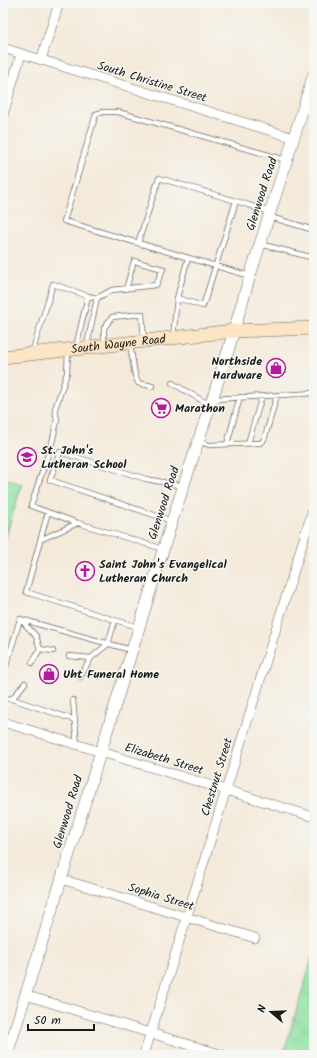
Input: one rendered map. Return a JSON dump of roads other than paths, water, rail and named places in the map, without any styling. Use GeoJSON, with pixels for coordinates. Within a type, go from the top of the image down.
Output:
{"type":"FeatureCollection","features":[{"type":"Feature","properties":{"kind":"main road","name":"South Wayne Road"},"geometry":{"type":"LineString","coordinates":[[3,357],[104,347],[234,331],[314,328]]}},
{"type":"Feature","properties":{"kind":"street"},"geometry":{"type":"LineString","coordinates":[[41,60],[59,3]]}},
{"type":"Feature","properties":{"kind":"street"},"geometry":{"type":"LineString","coordinates":[[307,3],[314,5]]}},
{"type":"Feature","properties":{"kind":"street","name":"South Christine Street"},"geometry":{"type":"LineString","coordinates":[[3,48],[294,138]]}},
{"type":"Feature","properties":{"kind":"street"},"geometry":{"type":"LineString","coordinates":[[3,115],[21,54]]}},
{"type":"Feature","properties":{"kind":"street","name":"Glenwood Road"},"geometry":{"type":"LineString","coordinates":[[7,1055],[138,627],[234,331],[314,74]]}},
{"type":"Feature","properties":{"kind":"street","name":"Chestnut Street"},"geometry":{"type":"LineString","coordinates":[[144,1055],[314,506]]}},
{"type":"Feature","properties":{"kind":"street","name":"Elizabeth Street"},"geometry":{"type":"LineString","coordinates":[[3,722],[100,753],[314,817]]}},
{"type":"Feature","properties":{"kind":"street","name":"Sophia Street"},"geometry":{"type":"LineString","coordinates":[[61,880],[255,938]]}},
{"type":"Feature","properties":{"kind":"street"},"geometry":{"type":"LineString","coordinates":[[25,995],[223,1055]]}},
{"type":"Feature","properties":{"kind":"lane"},"geometry":{"type":"LineString","coordinates":[[250,276],[64,221],[96,114],[103,112],[118,112],[287,160]]}},
{"type":"Feature","properties":{"kind":"lane"},"geometry":{"type":"LineString","coordinates":[[138,243],[159,178],[236,201],[314,230]]}},
{"type":"Feature","properties":{"kind":"lane"},"geometry":{"type":"LineString","coordinates":[[177,298],[203,306],[236,201]]}},
{"type":"Feature","properties":{"kind":"lane"},"geometry":{"type":"LineString","coordinates":[[260,244],[314,258]]}},
{"type":"Feature","properties":{"kind":"lane"},"geometry":{"type":"LineString","coordinates":[[173,339],[177,298],[188,258]]}},
{"type":"Feature","properties":{"kind":"lane"},"geometry":{"type":"LineString","coordinates":[[31,354],[53,284],[97,298],[112,290],[126,289],[156,285],[163,269],[134,261],[126,289]]}},
{"type":"Feature","properties":{"kind":"lane"},"geometry":{"type":"LineString","coordinates":[[77,350],[88,296]]}},
{"type":"Feature","properties":{"kind":"lane"},"geometry":{"type":"LineString","coordinates":[[97,298],[67,373],[55,409],[57,420],[53,439],[31,506],[163,549]]}},
{"type":"Feature","properties":{"kind":"lane"},"geometry":{"type":"LineString","coordinates":[[104,347],[104,328],[112,317],[142,314],[144,342]]}},
{"type":"Feature","properties":{"kind":"lane"},"geometry":{"type":"LineString","coordinates":[[130,344],[138,383],[152,386]]}},
{"type":"Feature","properties":{"kind":"lane"},"geometry":{"type":"LineString","coordinates":[[172,384],[211,402],[240,397],[314,393]]}},
{"type":"Feature","properties":{"kind":"lane"},"geometry":{"type":"LineString","coordinates":[[198,441],[209,444],[260,443],[263,441],[277,395]]}},
{"type":"Feature","properties":{"kind":"lane"},"geometry":{"type":"LineString","coordinates":[[248,443],[262,396]]}},
{"type":"Feature","properties":{"kind":"lane"},"geometry":{"type":"LineString","coordinates":[[227,444],[240,397]]}},
{"type":"Feature","properties":{"kind":"lane"},"geometry":{"type":"LineString","coordinates":[[172,521],[50,480],[60,452],[146,478],[183,486]]}},
{"type":"Feature","properties":{"kind":"lane"},"geometry":{"type":"LineString","coordinates":[[48,512],[26,592],[138,627]]}},
{"type":"Feature","properties":{"kind":"lane"},"geometry":{"type":"LineString","coordinates":[[40,540],[78,522]]}},
{"type":"Feature","properties":{"kind":"lane"},"geometry":{"type":"LineString","coordinates":[[20,619],[131,650]]}},
{"type":"Feature","properties":{"kind":"lane"},"geometry":{"type":"LineString","coordinates":[[20,619],[36,636],[40,649],[32,663]]}},
{"type":"Feature","properties":{"kind":"lane"},"geometry":{"type":"LineString","coordinates":[[3,676],[20,619]]}},
{"type":"Feature","properties":{"kind":"lane"},"geometry":{"type":"LineString","coordinates":[[80,677],[91,658],[108,644],[115,620]]}},
{"type":"Feature","properties":{"kind":"lane"},"geometry":{"type":"LineString","coordinates":[[40,649],[53,651]]}},
{"type":"Feature","properties":{"kind":"lane"},"geometry":{"type":"LineString","coordinates":[[69,656],[91,658]]}},
{"type":"Feature","properties":{"kind":"lane"},"geometry":{"type":"LineString","coordinates":[[12,699],[25,683]]}},
{"type":"Feature","properties":{"kind":"lane"},"geometry":{"type":"LineString","coordinates":[[3,698],[12,699],[75,720]]}},
{"type":"Feature","properties":{"kind":"lane"},"geometry":{"type":"LineString","coordinates":[[73,700],[77,745]]}},
{"type":"Feature","properties":{"kind":"place","name":"Northside Hardware"},"geometry":{"type":"Point","coordinates":[276,368]}},
{"type":"Feature","properties":{"kind":"place","name":"Marathon"},"geometry":{"type":"Point","coordinates":[161,408]}},
{"type":"Feature","properties":{"kind":"place","name":"St. John's Lutheran School"},"geometry":{"type":"Point","coordinates":[27,457]}},
{"type":"Feature","properties":{"kind":"place","name":"Saint John's Evangelical Lutheran Church"},"geometry":{"type":"Point","coordinates":[85,571]}},
{"type":"Feature","properties":{"kind":"place","name":"Uht Funeral Home"},"geometry":{"type":"Point","coordinates":[49,674]}}]}
